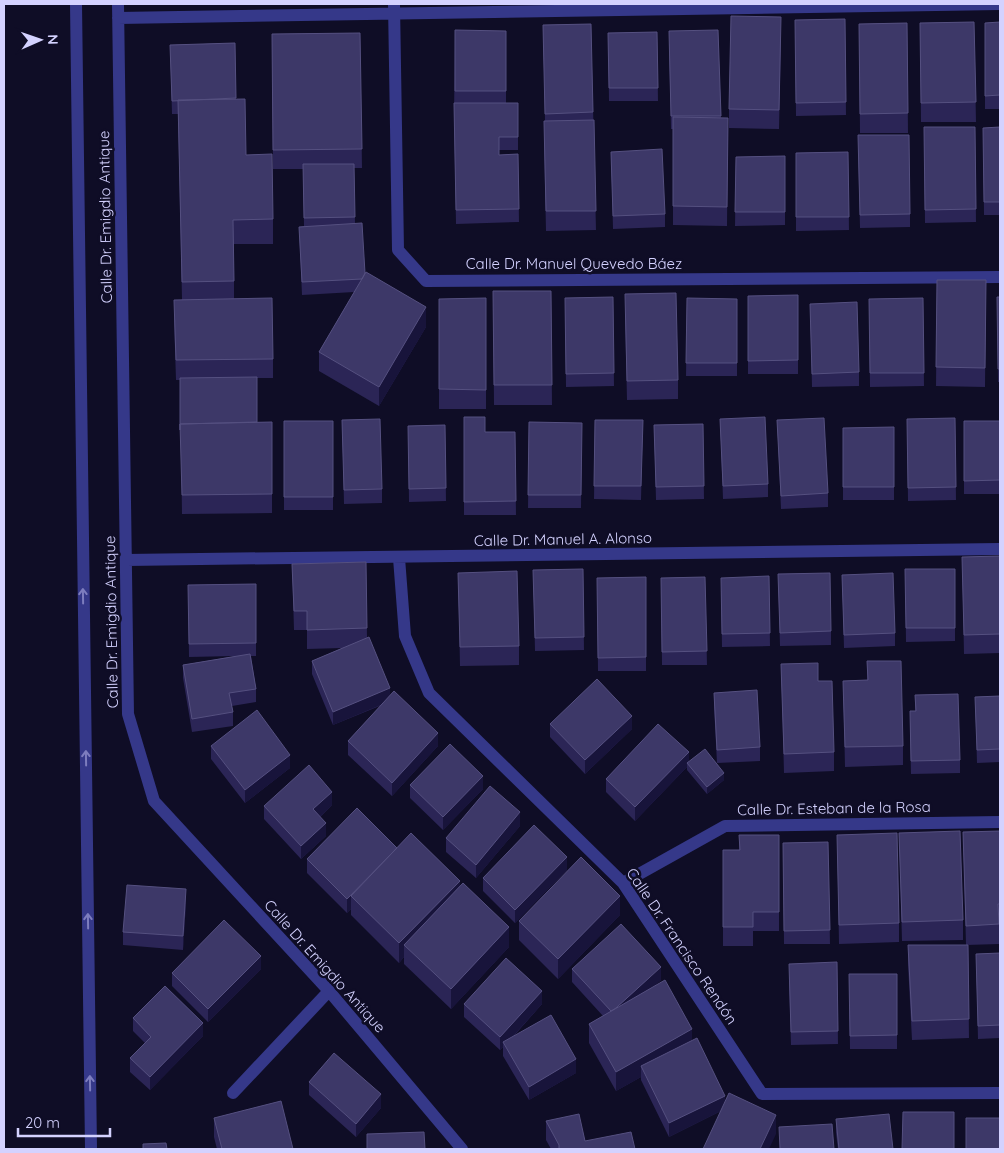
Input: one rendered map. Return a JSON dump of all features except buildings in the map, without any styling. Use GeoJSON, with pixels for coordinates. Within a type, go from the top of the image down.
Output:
{"type":"FeatureCollection","features":[{"type":"Feature","properties":{"kind":"street"},"geometry":{"type":"LineString","coordinates":[[76,4],[91,1149]]}},
{"type":"Feature","properties":{"kind":"street","name":"Calle Dr. Emigdio Antique"},"geometry":{"type":"LineString","coordinates":[[118,4],[128,714],[154,801],[329,991],[462,1149]]}},
{"type":"Feature","properties":{"kind":"street"},"geometry":{"type":"LineString","coordinates":[[118,18],[394,8],[1000,4]]}},
{"type":"Feature","properties":{"kind":"street","name":"Calle Dr. Manuel Quevedo Báez"},"geometry":{"type":"LineString","coordinates":[[394,8],[398,250],[426,281],[1000,277]]}},
{"type":"Feature","properties":{"kind":"street","name":"Calle Dr. Manuel A. Alonso"},"geometry":{"type":"LineString","coordinates":[[126,560],[1000,549]]}},
{"type":"Feature","properties":{"kind":"street","name":"Calle Dr. Francisco Rendón"},"geometry":{"type":"LineString","coordinates":[[399,558],[405,636],[429,693],[624,883],[762,1094],[1000,1092]]}},
{"type":"Feature","properties":{"kind":"street","name":"Calle Dr. Esteban de la Rosa"},"geometry":{"type":"LineString","coordinates":[[624,883],[725,826],[1000,822]]}},
{"type":"Feature","properties":{"kind":"street"},"geometry":{"type":"LineString","coordinates":[[233,1093],[329,991]]}}]}
